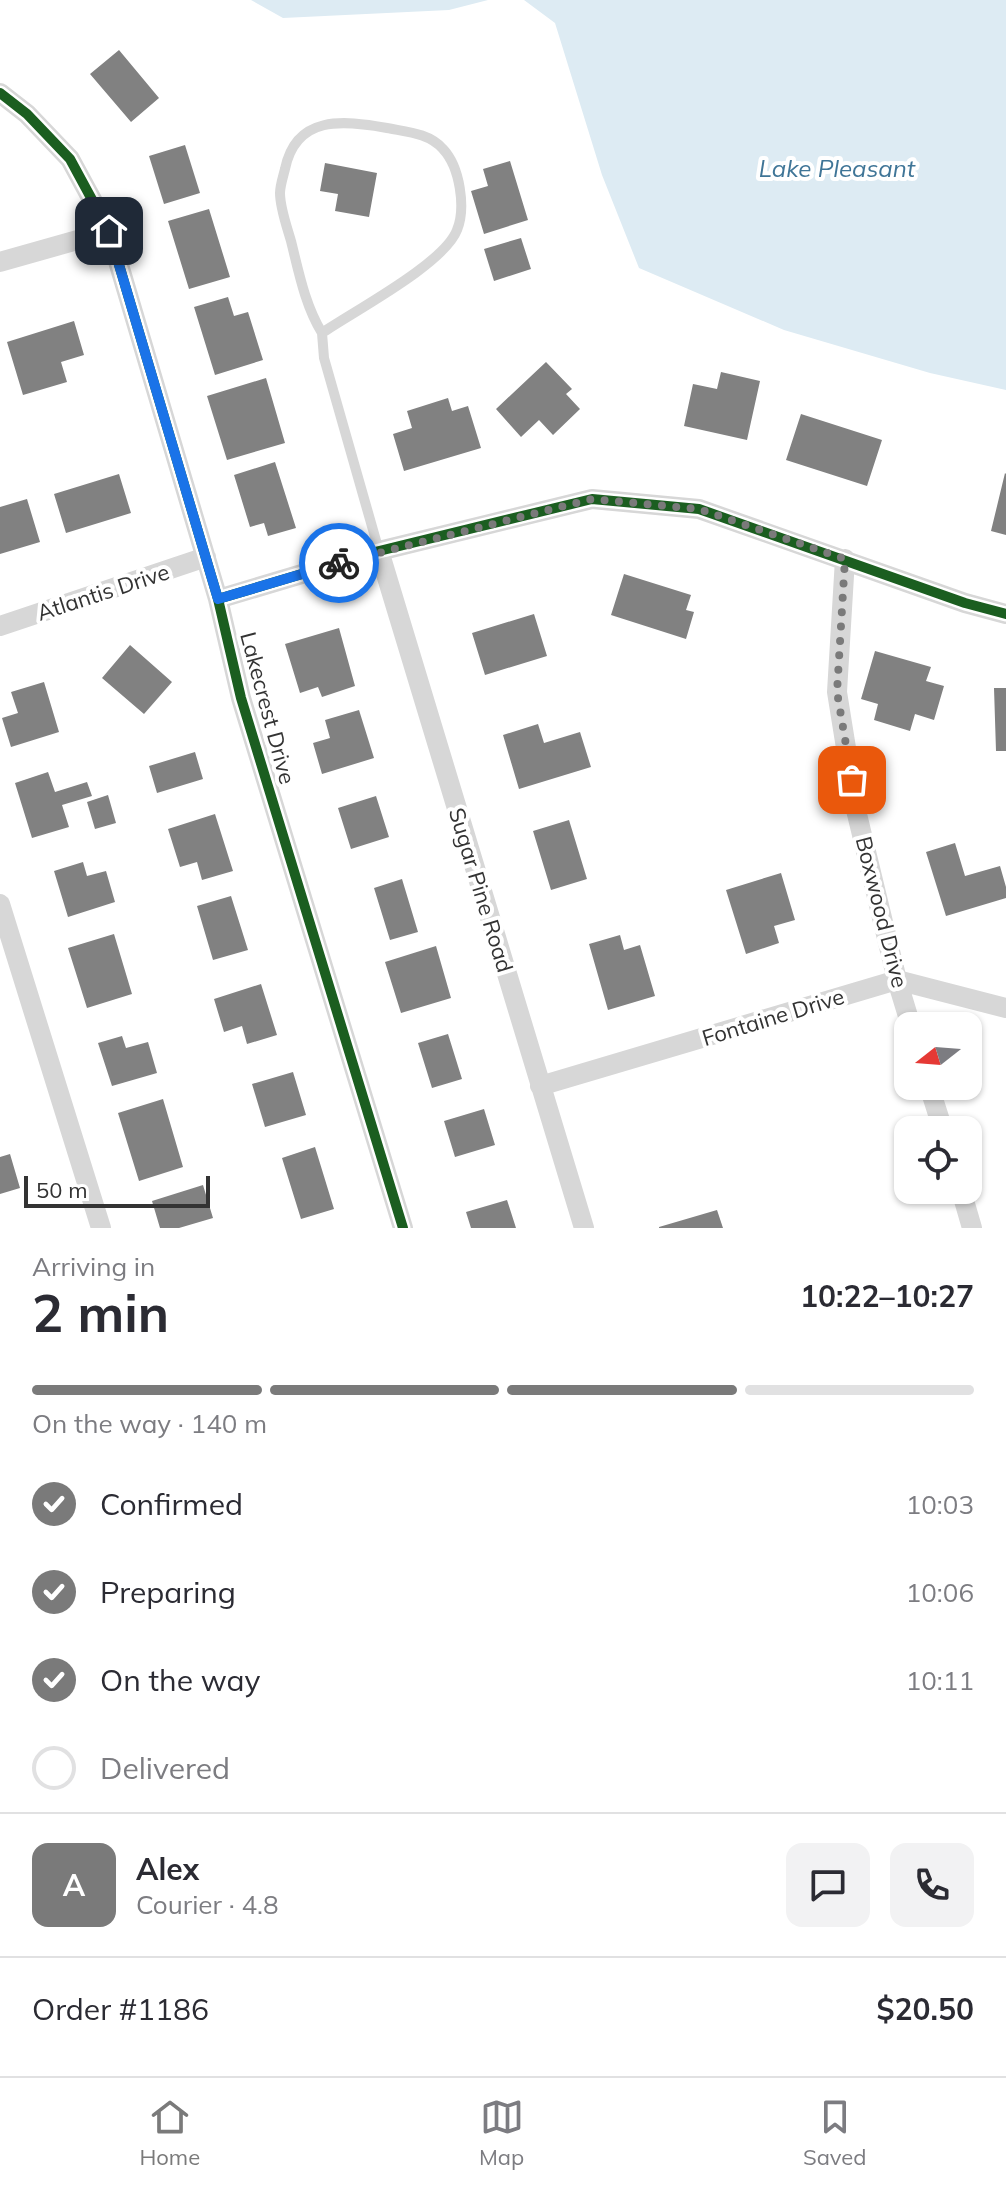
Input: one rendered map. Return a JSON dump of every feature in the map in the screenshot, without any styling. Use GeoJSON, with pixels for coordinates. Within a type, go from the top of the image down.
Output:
{"type":"FeatureCollection","features":[{"type":"Feature","properties":{"kind":"street","name":"Lakecrest Drive"},"geometry":{"type":"LineString","coordinates":[[0,93],[27,114],[70,159],[109,231],[218,599],[241,698],[403,1228]]}},
{"type":"Feature","properties":{"kind":"street"},"geometry":{"type":"LineString","coordinates":[[0,262],[109,231]]}},
{"type":"Feature","properties":{"kind":"street"},"geometry":{"type":"LineString","coordinates":[[218,599],[379,551],[592,499],[699,509],[965,603],[1006,614]]}},
{"type":"Feature","properties":{"kind":"street","name":"Sugar Pine Road"},"geometry":{"type":"LineString","coordinates":[[379,551],[584,1228]]}},
{"type":"Feature","properties":{"kind":"street","name":"Atlantis Drive"},"geometry":{"type":"LineString","coordinates":[[0,626],[206,557]]}},
{"type":"Feature","properties":{"kind":"street","name":"Boxwood Drive"},"geometry":{"type":"LineString","coordinates":[[845,559],[837,692],[856,810],[907,1012]]}},
{"type":"Feature","properties":{"kind":"street"},"geometry":{"type":"LineString","coordinates":[[0,904],[101,1228]]}},
{"type":"Feature","properties":{"kind":"street"},"geometry":{"type":"LineString","coordinates":[[897,980],[1006,1008]]}},
{"type":"Feature","properties":{"kind":"street","name":"Fontaine Drive"},"geometry":{"type":"LineString","coordinates":[[540,1086],[897,980]]}},
{"type":"Feature","properties":{"kind":"street"},"geometry":{"type":"LineString","coordinates":[[965,1204],[972,1228]]}},
{"type":"Feature","properties":{"kind":"lane"},"geometry":{"type":"LineString","coordinates":[[322,333],[436,257],[457,232],[460,200],[451,160],[442,147],[425,135],[352,122],[319,125],[296,139],[286,163],[280,194],[310,313],[322,333],[324,358],[379,551]]}},
{"type":"Feature","properties":{"kind":"water"},"geometry":{"type":"Polygon","coordinates":[[[251,0],[488,0],[449,10],[283,18],[251,0]]]}},
{"type":"Feature","properties":{"kind":"water","name":"Lake Pleasant"},"geometry":{"type":"Polygon","coordinates":[[[524,0],[1006,0],[1006,390],[930,373],[784,330],[639,268],[602,175],[555,23],[524,0]]]}},
{"type":"Feature","properties":{"kind":"building"},"geometry":{"type":"Polygon","coordinates":[[[119,50],[159,98],[131,122],[90,74],[119,50]]]}},
{"type":"Feature","properties":{"kind":"building"},"geometry":{"type":"Polygon","coordinates":[[[185,145],[200,193],[164,204],[149,156],[185,145]]]}},
{"type":"Feature","properties":{"kind":"building"},"geometry":{"type":"Polygon","coordinates":[[[510,161],[528,220],[484,234],[471,191],[488,186],[483,169],[510,161]]]}},
{"type":"Feature","properties":{"kind":"building"},"geometry":{"type":"Polygon","coordinates":[[[325,163],[377,173],[369,217],[335,211],[338,194],[320,191],[325,163]]]}},
{"type":"Feature","properties":{"kind":"building"},"geometry":{"type":"Polygon","coordinates":[[[209,209],[230,277],[189,289],[168,221],[209,209]]]}},
{"type":"Feature","properties":{"kind":"building"},"geometry":{"type":"Polygon","coordinates":[[[521,238],[531,269],[494,281],[484,249],[521,238]]]}},
{"type":"Feature","properties":{"kind":"building"},"geometry":{"type":"Polygon","coordinates":[[[228,297],[234,316],[248,312],[263,360],[215,375],[194,307],[228,297]]]}},
{"type":"Feature","properties":{"kind":"building"},"geometry":{"type":"Polygon","coordinates":[[[74,321],[84,355],[61,362],[67,382],[23,395],[7,342],[74,321]]]}},
{"type":"Feature","properties":{"kind":"building"},"geometry":{"type":"Polygon","coordinates":[[[546,362],[572,389],[566,394],[580,409],[553,435],[539,420],[521,437],[496,409],[546,362]]]}},
{"type":"Feature","properties":{"kind":"building"},"geometry":{"type":"Polygon","coordinates":[[[721,372],[760,381],[747,440],[684,426],[693,384],[717,389],[721,372]]]}},
{"type":"Feature","properties":{"kind":"building"},"geometry":{"type":"Polygon","coordinates":[[[266,378],[285,443],[227,460],[207,396],[266,378]]]}},
{"type":"Feature","properties":{"kind":"building"},"geometry":{"type":"Polygon","coordinates":[[[448,398],[452,411],[468,406],[481,448],[404,471],[393,434],[412,428],[407,411],[448,398]]]}},
{"type":"Feature","properties":{"kind":"building"},"geometry":{"type":"Polygon","coordinates":[[[801,414],[882,440],[867,486],[786,460],[801,414]]]}},
{"type":"Feature","properties":{"kind":"building"},"geometry":{"type":"Polygon","coordinates":[[[275,462],[296,528],[268,536],[264,523],[250,527],[234,475],[275,462]]]}},
{"type":"Feature","properties":{"kind":"building"},"geometry":{"type":"Polygon","coordinates":[[[119,474],[131,513],[66,533],[54,494],[119,474]]]}},
{"type":"Feature","properties":{"kind":"building"},"geometry":{"type":"Polygon","coordinates":[[[1006,474],[1006,535],[991,531],[1006,474]]]}},
{"type":"Feature","properties":{"kind":"building"},"geometry":{"type":"Polygon","coordinates":[[[27,499],[40,542],[0,554],[0,507],[27,499]]]}},
{"type":"Feature","properties":{"kind":"building"},"geometry":{"type":"Polygon","coordinates":[[[624,574],[691,595],[686,610],[694,612],[686,639],[611,615],[624,574]]]}},
{"type":"Feature","properties":{"kind":"building"},"geometry":{"type":"Polygon","coordinates":[[[534,614],[547,656],[485,675],[472,633],[534,614]]]}},
{"type":"Feature","properties":{"kind":"building"},"geometry":{"type":"Polygon","coordinates":[[[339,628],[355,686],[322,697],[318,687],[300,693],[285,644],[339,628]]]}},
{"type":"Feature","properties":{"kind":"building"},"geometry":{"type":"Polygon","coordinates":[[[130,645],[172,682],[144,714],[102,678],[130,645]]]}},
{"type":"Feature","properties":{"kind":"building"},"geometry":{"type":"Polygon","coordinates":[[[875,651],[931,667],[926,681],[944,686],[934,720],[915,714],[910,731],[874,720],[878,704],[861,699],[875,651]]]}},
{"type":"Feature","properties":{"kind":"building"},"geometry":{"type":"Polygon","coordinates":[[[44,682],[59,732],[11,747],[2,718],[18,713],[11,692],[44,682]]]}},
{"type":"Feature","properties":{"kind":"building"},"geometry":{"type":"Polygon","coordinates":[[[994,688],[1006,688],[1006,751],[996,751],[994,688]]]}},
{"type":"Feature","properties":{"kind":"building"},"geometry":{"type":"Polygon","coordinates":[[[359,710],[374,758],[322,774],[313,743],[330,738],[325,720],[359,710]]]}},
{"type":"Feature","properties":{"kind":"building"},"geometry":{"type":"Polygon","coordinates":[[[538,724],[544,743],[580,732],[591,767],[519,789],[503,735],[538,724]]]}},
{"type":"Feature","properties":{"kind":"building"},"geometry":{"type":"Polygon","coordinates":[[[195,752],[203,779],[157,793],[149,766],[195,752]]]}},
{"type":"Feature","properties":{"kind":"building"},"geometry":{"type":"Polygon","coordinates":[[[48,772],[55,792],[87,782],[92,796],[62,805],[69,827],[32,838],[15,783],[48,772]]]}},
{"type":"Feature","properties":{"kind":"building"},"geometry":{"type":"Polygon","coordinates":[[[108,795],[116,823],[95,829],[87,802],[108,795]]]}},
{"type":"Feature","properties":{"kind":"building"},"geometry":{"type":"Polygon","coordinates":[[[376,796],[389,837],[351,849],[338,808],[376,796]]]}},
{"type":"Feature","properties":{"kind":"building"},"geometry":{"type":"Polygon","coordinates":[[[215,814],[233,871],[202,880],[197,862],[180,867],[168,829],[215,814]]]}},
{"type":"Feature","properties":{"kind":"building"},"geometry":{"type":"Polygon","coordinates":[[[569,820],[587,879],[551,890],[533,831],[569,820]]]}},
{"type":"Feature","properties":{"kind":"building"},"geometry":{"type":"Polygon","coordinates":[[[955,843],[965,876],[1000,866],[1006,898],[946,916],[926,852],[955,843]]]}},
{"type":"Feature","properties":{"kind":"building"},"geometry":{"type":"Polygon","coordinates":[[[83,862],[87,876],[106,871],[115,902],[68,917],[54,871],[83,862]]]}},
{"type":"Feature","properties":{"kind":"building"},"geometry":{"type":"Polygon","coordinates":[[[781,873],[795,920],[774,926],[779,943],[746,954],[726,890],[781,873]]]}},
{"type":"Feature","properties":{"kind":"building"},"geometry":{"type":"Polygon","coordinates":[[[402,879],[418,932],[390,940],[374,888],[402,879]]]}},
{"type":"Feature","properties":{"kind":"building"},"geometry":{"type":"Polygon","coordinates":[[[231,896],[248,950],[213,960],[197,906],[231,896]]]}},
{"type":"Feature","properties":{"kind":"building"},"geometry":{"type":"Polygon","coordinates":[[[114,934],[132,994],[87,1008],[68,948],[114,934]]]}},
{"type":"Feature","properties":{"kind":"building"},"geometry":{"type":"Polygon","coordinates":[[[620,935],[624,950],[640,945],[655,996],[608,1010],[589,944],[620,935]]]}},
{"type":"Feature","properties":{"kind":"building"},"geometry":{"type":"Polygon","coordinates":[[[436,946],[451,998],[401,1013],[385,962],[436,946]]]}},
{"type":"Feature","properties":{"kind":"building"},"geometry":{"type":"Polygon","coordinates":[[[261,984],[277,1035],[247,1044],[242,1026],[224,1032],[214,999],[261,984]]]}},
{"type":"Feature","properties":{"kind":"building"},"geometry":{"type":"Polygon","coordinates":[[[448,1034],[462,1079],[432,1088],[418,1043],[448,1034]]]}},
{"type":"Feature","properties":{"kind":"building"},"geometry":{"type":"Polygon","coordinates":[[[122,1036],[126,1048],[148,1042],[157,1073],[112,1086],[98,1043],[122,1036]]]}},
{"type":"Feature","properties":{"kind":"building"},"geometry":{"type":"Polygon","coordinates":[[[293,1072],[306,1115],[265,1127],[252,1084],[293,1072]]]}},
{"type":"Feature","properties":{"kind":"building"},"geometry":{"type":"Polygon","coordinates":[[[163,1099],[183,1167],[139,1181],[118,1113],[163,1099]]]}},
{"type":"Feature","properties":{"kind":"building"},"geometry":{"type":"Polygon","coordinates":[[[484,1109],[495,1145],[455,1157],[444,1121],[484,1109]]]}},
{"type":"Feature","properties":{"kind":"building"},"geometry":{"type":"Polygon","coordinates":[[[315,1147],[334,1209],[301,1219],[282,1158],[315,1147]]]}},
{"type":"Feature","properties":{"kind":"building"},"geometry":{"type":"Polygon","coordinates":[[[10,1154],[20,1188],[0,1194],[0,1157],[10,1154]]]}},
{"type":"Feature","properties":{"kind":"building"},"geometry":{"type":"Polygon","coordinates":[[[203,1185],[213,1218],[179,1228],[160,1228],[152,1201],[203,1185]]]}},
{"type":"Feature","properties":{"kind":"building"},"geometry":{"type":"Polygon","coordinates":[[[507,1200],[516,1228],[471,1228],[466,1212],[507,1200]]]}},
{"type":"Feature","properties":{"kind":"building"},"geometry":{"type":"Polygon","coordinates":[[[717,1210],[723,1228],[659,1228],[659,1227],[717,1210]]]}},
{"type":"Feature","properties":{"kind":"cycle path"},"geometry":{"type":"LineString","coordinates":[[0,93],[27,114],[70,159],[109,231],[218,599],[241,698],[403,1228]]}},
{"type":"Feature","properties":{"kind":"cycle path"},"geometry":{"type":"LineString","coordinates":[[218,599],[379,551],[592,499],[699,509],[965,603],[1006,614]]}},
{"type":"Feature","properties":{"kind":"way so far"},"geometry":{"type":"LineString","coordinates":[[339,563],[592,499],[699,509],[845,559],[837,692],[852,780]]}},
{"type":"Feature","properties":{"kind":"route"},"geometry":{"type":"LineString","coordinates":[[109,231],[218,599],[339,563]]}}]}
